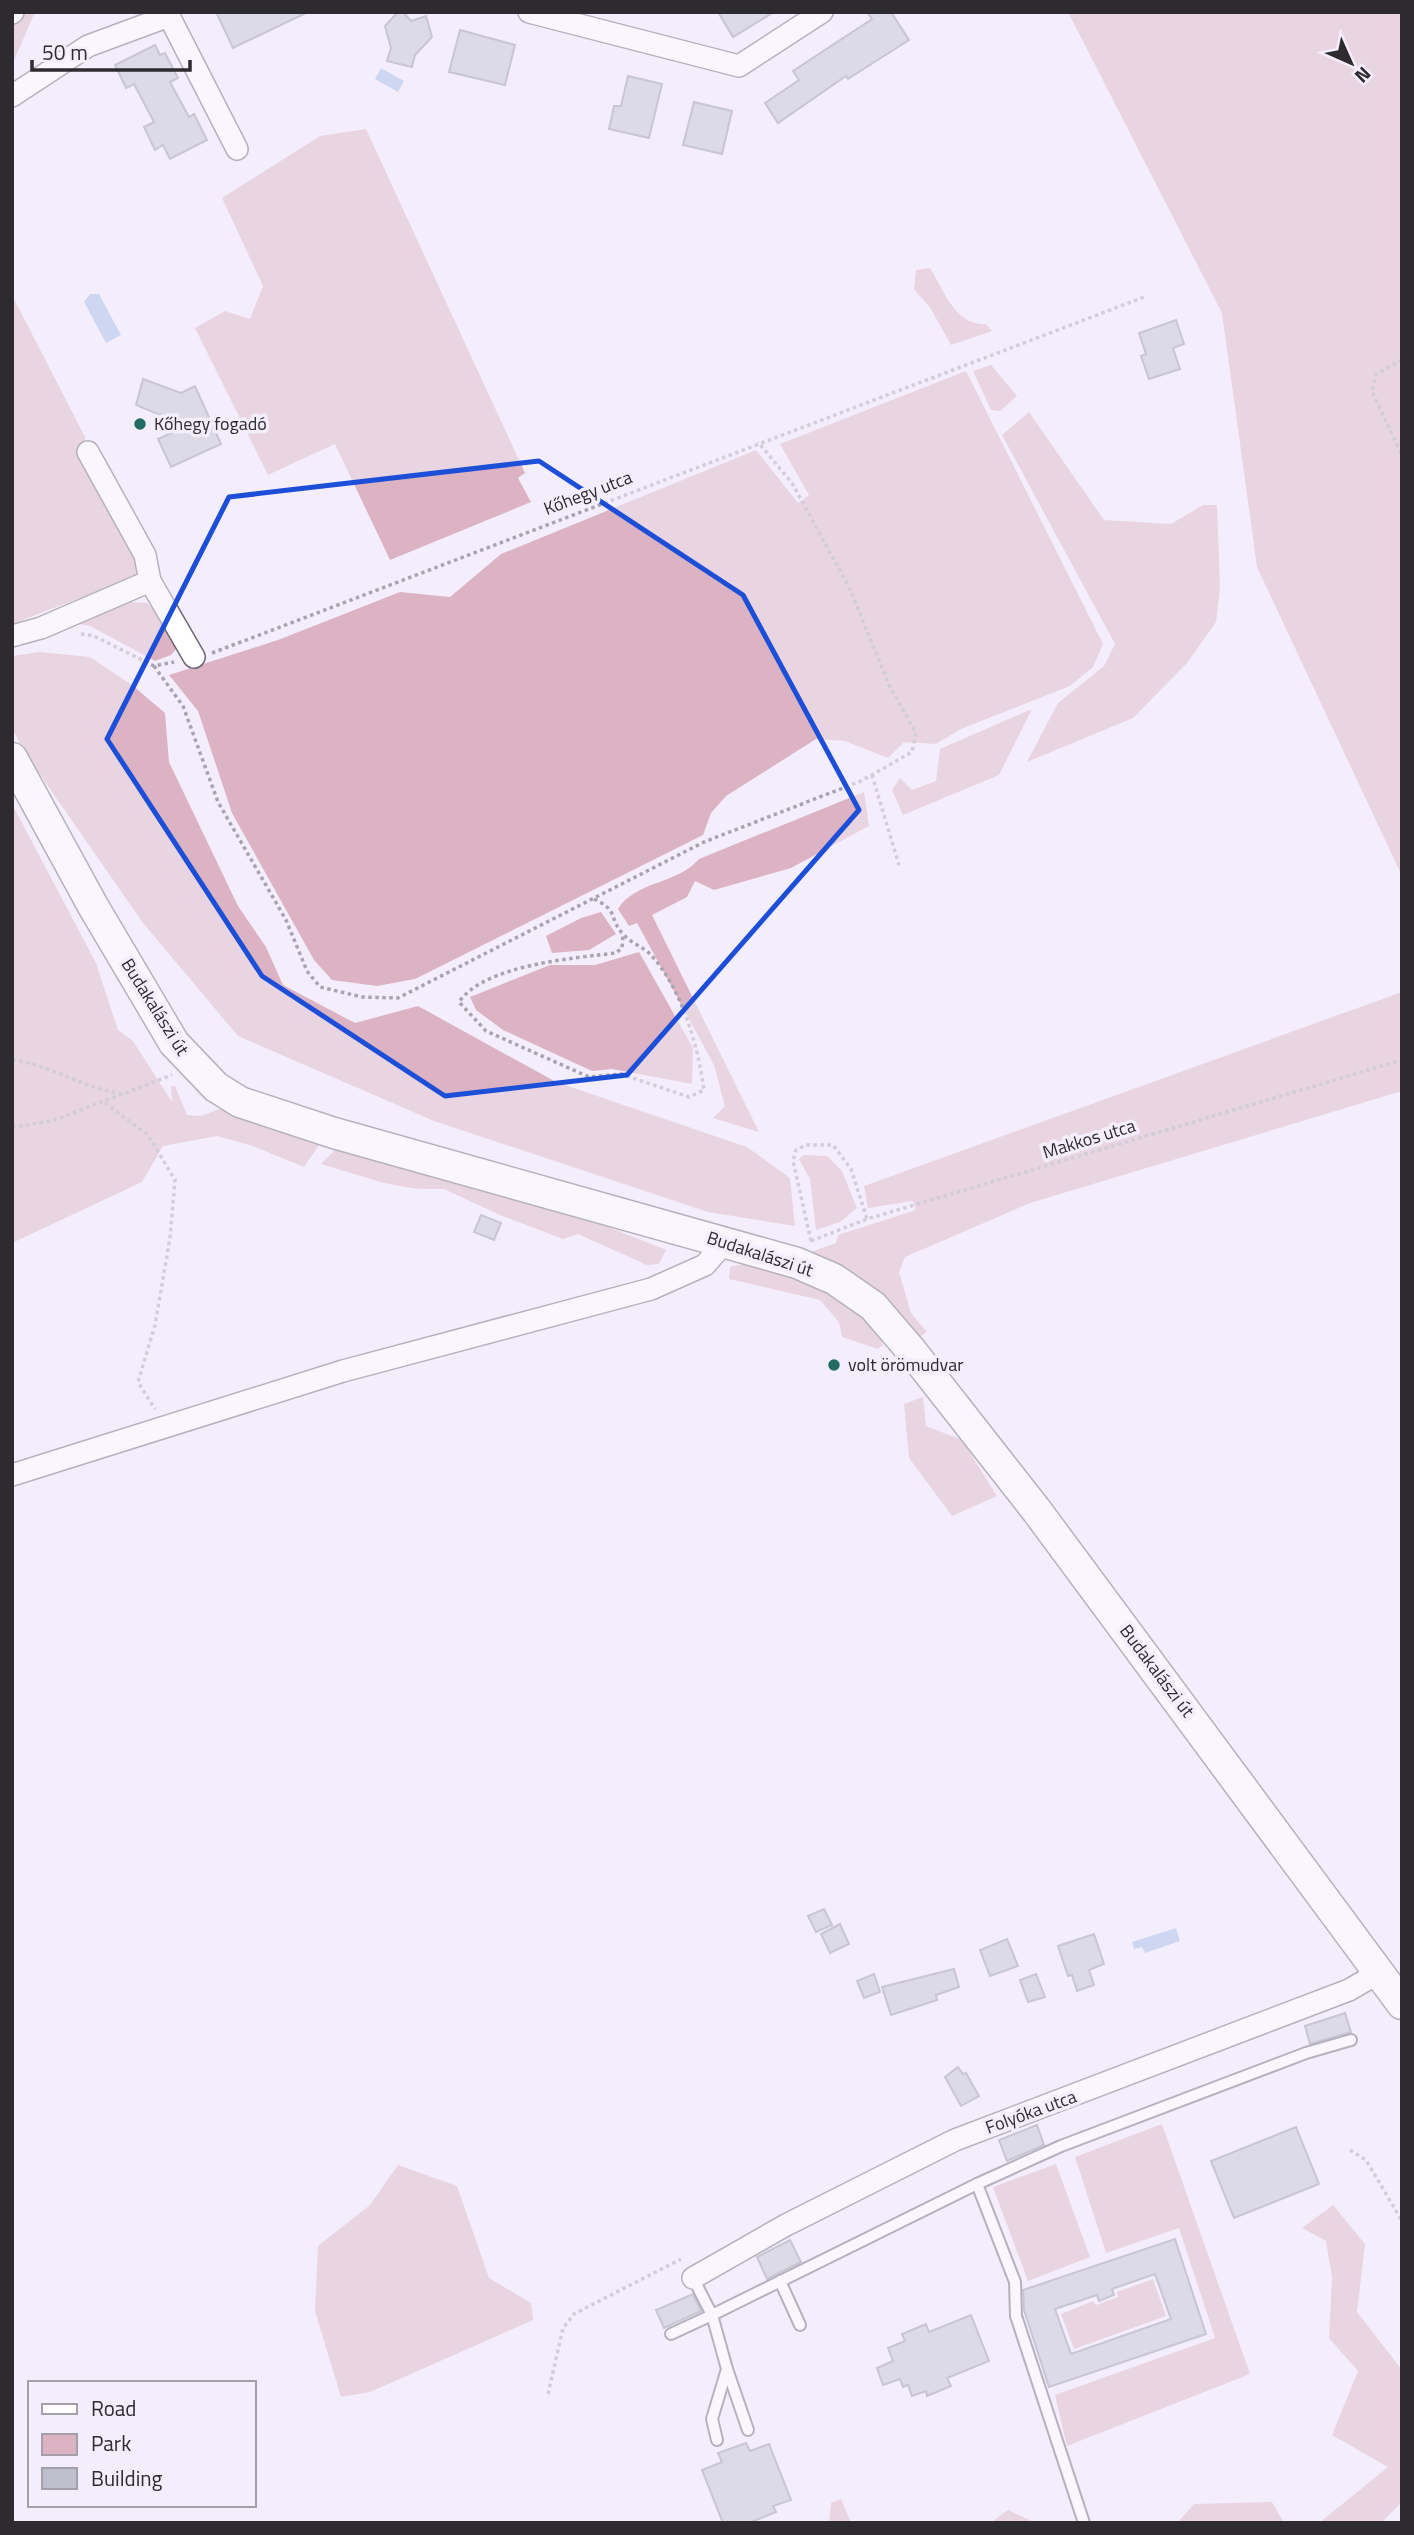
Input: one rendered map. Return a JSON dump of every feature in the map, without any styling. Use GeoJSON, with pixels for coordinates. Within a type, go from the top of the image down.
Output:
{"type":"FeatureCollection","features":[{"type":"Feature","properties":{"kind":"main road","name":"Budakalászi út"},"geometry":{"type":"LineString","coordinates":[[12,758],[100,917],[174,1042],[193,1066],[216,1087],[240,1102],[334,1133],[725,1242],[804,1252],[834,1279],[873,1306],[1037,1511],[1402,2004]]}},
{"type":"Feature","properties":{"kind":"street"},"geometry":{"type":"LineString","coordinates":[[529,12],[739,66],[822,12]]}},
{"type":"Feature","properties":{"kind":"street"},"geometry":{"type":"LineString","coordinates":[[12,96],[88,46],[170,14],[237,149]]}},
{"type":"Feature","properties":{"kind":"street"},"geometry":{"type":"LineString","coordinates":[[88,452],[145,555],[149,581],[194,657]]}},
{"type":"Feature","properties":{"kind":"street"},"geometry":{"type":"LineString","coordinates":[[12,636],[41,628],[149,581]]}},
{"type":"Feature","properties":{"kind":"street"},"geometry":{"type":"LineString","coordinates":[[12,1475],[343,1371],[651,1289],[705,1265],[725,1242]]}},
{"type":"Feature","properties":{"kind":"street","name":"Folyóka utca"},"geometry":{"type":"LineString","coordinates":[[693,2278],[786,2225],[955,2140],[1349,1990],[1380,1972]]}},
{"type":"Feature","properties":{"kind":"lane"},"geometry":{"type":"LineString","coordinates":[[671,2334],[977,2184],[1061,2146],[1306,2053],[1351,2040]]}},
{"type":"Feature","properties":{"kind":"lane"},"geometry":{"type":"LineString","coordinates":[[977,2184],[1015,2282],[1016,2316],[1084,2523]]}},
{"type":"Feature","properties":{"kind":"lane"},"geometry":{"type":"LineString","coordinates":[[693,2278],[712,2315],[748,2430]]}},
{"type":"Feature","properties":{"kind":"lane"},"geometry":{"type":"LineString","coordinates":[[780,2281],[800,2325]]}},
{"type":"Feature","properties":{"kind":"lane"},"geometry":{"type":"LineString","coordinates":[[717,2440],[712,2419],[727,2369]]}},
{"type":"Feature","properties":{"kind":"path","name":"Kőhegy utca"},"geometry":{"type":"LineString","coordinates":[[154,666],[215,653],[758,442],[1143,297]]}},
{"type":"Feature","properties":{"kind":"path"},"geometry":{"type":"LineString","coordinates":[[1402,360],[1376,374],[1372,392],[1402,455]]}},
{"type":"Feature","properties":{"kind":"path"},"geometry":{"type":"LineString","coordinates":[[80,634],[94,636],[154,666],[183,706],[218,802],[286,920],[307,971],[320,987],[362,997],[398,998],[704,842],[872,775],[912,752],[916,733],[890,687],[849,587],[792,483],[758,442]]}},
{"type":"Feature","properties":{"kind":"path"},"geometry":{"type":"LineString","coordinates":[[872,775],[899,865]]}},
{"type":"Feature","properties":{"kind":"path"},"geometry":{"type":"LineString","coordinates":[[594,899],[610,906],[623,934],[651,955],[679,1000],[698,1046],[704,1090],[690,1097],[621,1074],[590,1077],[486,1031],[459,1002],[467,990],[520,968],[558,959],[616,953],[622,948],[623,934]]}},
{"type":"Feature","properties":{"kind":"path"},"geometry":{"type":"LineString","coordinates":[[12,1060],[55,1069],[104,1092],[127,1094]]}},
{"type":"Feature","properties":{"kind":"path","name":"Makkos utca"},"geometry":{"type":"LineString","coordinates":[[804,1252],[867,1219],[1402,1060]]}},
{"type":"Feature","properties":{"kind":"path"},"geometry":{"type":"LineString","coordinates":[[12,1127],[52,1121],[127,1094],[193,1066]]}},
{"type":"Feature","properties":{"kind":"path"},"geometry":{"type":"LineString","coordinates":[[105,1102],[148,1135],[175,1180],[170,1238],[155,1325],[138,1382],[165,1427]]}},
{"type":"Feature","properties":{"kind":"path"},"geometry":{"type":"LineString","coordinates":[[804,1252],[793,1161],[796,1150],[806,1145],[833,1145],[851,1169],[867,1219]]}},
{"type":"Feature","properties":{"kind":"path"},"geometry":{"type":"LineString","coordinates":[[1350,2150],[1366,2160],[1402,2221]]}},
{"type":"Feature","properties":{"kind":"path"},"geometry":{"type":"LineString","coordinates":[[548,2394],[563,2328],[574,2314],[682,2259]]}},
{"type":"Feature","properties":{"kind":"highlighted area"},"geometry":{"type":"Polygon","coordinates":[[[539,461],[743,595],[859,810],[627,1075],[445,1096],[262,976],[107,739],[229,497],[539,461]]]}},
{"type":"Feature","properties":{"kind":"green space"},"geometry":{"type":"Polygon","coordinates":[[[12,12],[35,12],[12,65],[12,12]]]}},
{"type":"Feature","properties":{"kind":"green space"},"geometry":{"type":"Polygon","coordinates":[[[1068,12],[1402,12],[1402,876],[1257,567],[1222,313],[1068,12]]]}},
{"type":"Feature","properties":{"kind":"green space"},"geometry":{"type":"Polygon","coordinates":[[[366,129],[525,473],[518,478],[531,502],[390,560],[335,444],[268,475],[195,328],[225,311],[250,319],[263,286],[222,198],[320,136],[366,129]]]}},
{"type":"Feature","properties":{"kind":"green space"},"geometry":{"type":"Polygon","coordinates":[[[930,268],[958,313],[975,323],[986,324],[992,331],[951,345],[931,309],[914,289],[916,270],[930,268]]]}},
{"type":"Feature","properties":{"kind":"green space"},"geometry":{"type":"Polygon","coordinates":[[[12,295],[85,437],[83,456],[142,566],[137,576],[12,624],[12,295]]]}},
{"type":"Feature","properties":{"kind":"green space"},"geometry":{"type":"Polygon","coordinates":[[[991,365],[1017,396],[1000,411],[991,410],[973,371],[991,365]]]}},
{"type":"Feature","properties":{"kind":"green space"},"geometry":{"type":"Polygon","coordinates":[[[966,371],[1103,644],[1093,667],[1070,686],[961,729],[936,744],[904,742],[888,758],[845,741],[816,739],[726,796],[711,813],[703,835],[415,979],[377,986],[332,980],[314,960],[232,813],[198,711],[169,675],[278,640],[400,592],[450,597],[501,554],[756,450],[798,503],[809,495],[780,444],[966,371]]]}},
{"type":"Feature","properties":{"kind":"green space"},"geometry":{"type":"Polygon","coordinates":[[[1029,412],[1104,520],[1171,524],[1203,505],[1217,505],[1220,587],[1216,622],[1187,663],[1133,718],[1027,762],[1058,703],[1104,666],[1115,644],[1002,435],[1029,412]]]}},
{"type":"Feature","properties":{"kind":"green space"},"geometry":{"type":"Polygon","coordinates":[[[121,601],[147,603],[161,617],[178,647],[171,655],[155,661],[90,626],[70,622],[121,601]]]}},
{"type":"Feature","properties":{"kind":"green space"},"geometry":{"type":"Polygon","coordinates":[[[40,652],[90,657],[132,685],[165,713],[169,762],[238,906],[266,947],[283,985],[355,1023],[418,1006],[556,1082],[747,1147],[790,1178],[795,1226],[708,1212],[434,1121],[238,1036],[143,923],[25,753],[12,728],[12,656],[40,652]]]}},
{"type":"Feature","properties":{"kind":"green space"},"geometry":{"type":"Polygon","coordinates":[[[1032,709],[999,775],[903,815],[892,790],[900,778],[912,790],[936,781],[940,749],[1032,709]]]}},
{"type":"Feature","properties":{"kind":"green space"},"geometry":{"type":"Polygon","coordinates":[[[864,792],[869,826],[791,868],[714,890],[695,881],[687,897],[652,915],[759,1132],[713,1118],[725,1106],[714,1065],[637,923],[629,926],[618,909],[635,893],[680,873],[699,859],[864,792]]]}},
{"type":"Feature","properties":{"kind":"green space"},"geometry":{"type":"Polygon","coordinates":[[[12,804],[96,963],[118,1030],[133,1041],[172,1102],[171,1087],[175,1086],[187,1115],[201,1116],[222,1108],[323,1139],[304,1167],[253,1146],[217,1136],[163,1146],[142,1182],[12,1243],[12,804]]]}},
{"type":"Feature","properties":{"kind":"green space"},"geometry":{"type":"Polygon","coordinates":[[[601,912],[616,934],[589,950],[552,953],[546,936],[581,918],[601,912]]]}},
{"type":"Feature","properties":{"kind":"green space"},"geometry":{"type":"Polygon","coordinates":[[[639,952],[693,1048],[692,1084],[612,1069],[592,1071],[503,1030],[476,1010],[470,997],[550,965],[595,965],[639,952]]]}},
{"type":"Feature","properties":{"kind":"green space"},"geometry":{"type":"Polygon","coordinates":[[[1402,992],[1402,1091],[1030,1203],[905,1257],[899,1272],[911,1313],[927,1332],[916,1339],[813,1256],[813,1251],[836,1243],[838,1235],[916,1210],[913,1201],[868,1208],[864,1186],[1402,992]]]}},
{"type":"Feature","properties":{"kind":"green space"},"geometry":{"type":"Polygon","coordinates":[[[338,1147],[581,1216],[666,1250],[659,1264],[647,1265],[578,1234],[563,1239],[500,1215],[444,1189],[417,1189],[384,1183],[321,1164],[338,1147]]]}},
{"type":"Feature","properties":{"kind":"green space"},"geometry":{"type":"Polygon","coordinates":[[[804,1155],[827,1156],[842,1171],[857,1208],[840,1222],[816,1230],[810,1179],[799,1159],[804,1155]]]}},
{"type":"Feature","properties":{"kind":"green space"},"geometry":{"type":"Polygon","coordinates":[[[757,1261],[810,1284],[847,1305],[875,1330],[883,1345],[878,1349],[842,1337],[839,1322],[820,1300],[729,1279],[730,1267],[757,1261]]]}},
{"type":"Feature","properties":{"kind":"green space"},"geometry":{"type":"Polygon","coordinates":[[[923,1397],[926,1426],[962,1440],[997,1496],[952,1516],[909,1458],[904,1404],[923,1397]]]}},
{"type":"Feature","properties":{"kind":"green space"},"geometry":{"type":"Polygon","coordinates":[[[1162,2124],[1250,2374],[1067,2446],[1055,2395],[1215,2338],[1179,2228],[1106,2253],[1075,2157],[1162,2124]]]}},
{"type":"Feature","properties":{"kind":"green space"},"geometry":{"type":"Polygon","coordinates":[[[1056,2164],[1090,2257],[1028,2281],[993,2187],[1056,2164]]]}},
{"type":"Feature","properties":{"kind":"green space"},"geometry":{"type":"Polygon","coordinates":[[[398,2165],[457,2186],[489,2278],[531,2303],[533,2320],[370,2392],[341,2397],[315,2311],[318,2246],[370,2205],[398,2165]]]}},
{"type":"Feature","properties":{"kind":"green space"},"geometry":{"type":"Polygon","coordinates":[[[1333,2205],[1365,2244],[1357,2312],[1402,2370],[1402,2502],[1381,2523],[1319,2523],[1388,2467],[1332,2435],[1358,2371],[1329,2338],[1332,2277],[1326,2241],[1302,2228],[1333,2205]]]}},
{"type":"Feature","properties":{"kind":"green space"},"geometry":{"type":"Polygon","coordinates":[[[1153,2279],[1166,2316],[1074,2349],[1061,2314],[1093,2301],[1096,2305],[1118,2297],[1117,2292],[1153,2279]]]}},
{"type":"Feature","properties":{"kind":"green space"},"geometry":{"type":"Polygon","coordinates":[[[841,2499],[851,2523],[829,2523],[831,2503],[841,2499]]]}},
{"type":"Feature","properties":{"kind":"green space"},"geometry":{"type":"Polygon","coordinates":[[[1272,2502],[1284,2523],[1177,2523],[1194,2504],[1272,2502]]]}},
{"type":"Feature","properties":{"kind":"green space"},"geometry":{"type":"Polygon","coordinates":[[[1008,2510],[1036,2523],[990,2523],[1008,2510]]]}},
{"type":"Feature","properties":{"kind":"water"},"geometry":{"type":"Polygon","coordinates":[[[381,68],[404,81],[398,92],[375,79],[381,68]]]}},
{"type":"Feature","properties":{"kind":"water"},"geometry":{"type":"Polygon","coordinates":[[[90,294],[99,294],[121,335],[106,343],[84,302],[90,294]]]}},
{"type":"Feature","properties":{"kind":"water"},"geometry":{"type":"Polygon","coordinates":[[[1176,1928],[1180,1941],[1145,1953],[1142,1947],[1134,1949],[1132,1942],[1176,1928]]]}},
{"type":"Feature","properties":{"kind":"building"},"geometry":{"type":"Polygon","coordinates":[[[216,12],[308,12],[233,48],[216,12]]]}},
{"type":"Feature","properties":{"kind":"building"},"geometry":{"type":"Polygon","coordinates":[[[398,12],[403,12],[411,21],[426,16],[432,37],[415,55],[412,67],[387,61],[391,48],[385,26],[398,12]]]}},
{"type":"Feature","properties":{"kind":"building"},"geometry":{"type":"Polygon","coordinates":[[[718,12],[774,12],[733,37],[718,12]]]}},
{"type":"Feature","properties":{"kind":"building"},"geometry":{"type":"Polygon","coordinates":[[[867,12],[891,12],[909,40],[848,79],[846,76],[778,123],[765,103],[799,80],[793,71],[872,19],[867,12]]]}},
{"type":"Feature","properties":{"kind":"building"},"geometry":{"type":"Polygon","coordinates":[[[460,30],[515,45],[505,85],[449,72],[460,30]]]}},
{"type":"Feature","properties":{"kind":"building"},"geometry":{"type":"Polygon","coordinates":[[[155,45],[160,55],[165,53],[178,78],[170,82],[189,117],[194,114],[207,140],[170,159],[163,145],[155,150],[144,127],[154,122],[134,84],[126,88],[115,65],[155,45]]]}},
{"type":"Feature","properties":{"kind":"building"},"geometry":{"type":"Polygon","coordinates":[[[628,76],[662,84],[649,138],[609,129],[614,106],[621,106],[628,76]]]}},
{"type":"Feature","properties":{"kind":"building"},"geometry":{"type":"Polygon","coordinates":[[[694,102],[732,111],[722,154],[683,145],[694,102]]]}},
{"type":"Feature","properties":{"kind":"building"},"geometry":{"type":"Polygon","coordinates":[[[1176,320],[1184,344],[1173,348],[1180,369],[1149,379],[1141,356],[1146,354],[1139,333],[1176,320]]]}},
{"type":"Feature","properties":{"kind":"building"},"geometry":{"type":"Polygon","coordinates":[[[143,379],[181,393],[195,386],[221,444],[171,467],[158,439],[187,426],[136,405],[143,379]]]}},
{"type":"Feature","properties":{"kind":"building"},"geometry":{"type":"Polygon","coordinates":[[[481,1215],[501,1223],[494,1240],[474,1232],[481,1215]]]}},
{"type":"Feature","properties":{"kind":"building"},"geometry":{"type":"Polygon","coordinates":[[[824,1909],[832,1925],[816,1932],[808,1916],[824,1909]]]}},
{"type":"Feature","properties":{"kind":"building"},"geometry":{"type":"Polygon","coordinates":[[[840,1924],[849,1944],[830,1953],[821,1934],[840,1924]]]}},
{"type":"Feature","properties":{"kind":"building"},"geometry":{"type":"Polygon","coordinates":[[[1094,1934],[1104,1964],[1089,1970],[1094,1985],[1077,1991],[1072,1975],[1068,1976],[1058,1946],[1094,1934]]]}},
{"type":"Feature","properties":{"kind":"building"},"geometry":{"type":"Polygon","coordinates":[[[1007,1939],[1018,1966],[990,1976],[980,1950],[1007,1939]]]}},
{"type":"Feature","properties":{"kind":"building"},"geometry":{"type":"Polygon","coordinates":[[[954,1969],[959,1987],[936,1995],[937,2000],[891,2015],[882,1987],[954,1969]]]}},
{"type":"Feature","properties":{"kind":"building"},"geometry":{"type":"Polygon","coordinates":[[[874,1974],[880,1992],[864,1998],[857,1981],[874,1974]]]}},
{"type":"Feature","properties":{"kind":"building"},"geometry":{"type":"Polygon","coordinates":[[[1036,1974],[1045,1997],[1028,2002],[1020,1980],[1036,1974]]]}},
{"type":"Feature","properties":{"kind":"building"},"geometry":{"type":"Polygon","coordinates":[[[1345,2013],[1351,2032],[1310,2044],[1305,2026],[1345,2013]]]}},
{"type":"Feature","properties":{"kind":"building"},"geometry":{"type":"Polygon","coordinates":[[[958,2067],[963,2074],[966,2073],[979,2096],[961,2106],[945,2077],[958,2067]]]}},
{"type":"Feature","properties":{"kind":"building"},"geometry":{"type":"Polygon","coordinates":[[[1037,2125],[1044,2145],[1007,2161],[999,2140],[1037,2125]]]}},
{"type":"Feature","properties":{"kind":"building"},"geometry":{"type":"Polygon","coordinates":[[[1296,2127],[1319,2184],[1234,2218],[1211,2161],[1296,2127]]]}},
{"type":"Feature","properties":{"kind":"building"},"geometry":{"type":"Polygon","coordinates":[[[1175,2239],[1206,2334],[1049,2387],[1024,2310],[1023,2290],[1175,2239]],[[1155,2274],[1112,2289],[1114,2295],[1099,2301],[1097,2295],[1055,2309],[1071,2354],[1171,2319],[1155,2274]]]}},
{"type":"Feature","properties":{"kind":"building"},"geometry":{"type":"Polygon","coordinates":[[[790,2240],[801,2262],[767,2279],[757,2257],[790,2240]]]}},
{"type":"Feature","properties":{"kind":"building"},"geometry":{"type":"Polygon","coordinates":[[[693,2294],[701,2311],[664,2328],[656,2310],[693,2294]]]}},
{"type":"Feature","properties":{"kind":"building"},"geometry":{"type":"Polygon","coordinates":[[[971,2315],[989,2361],[947,2378],[951,2386],[927,2396],[926,2391],[912,2396],[908,2385],[903,2387],[900,2379],[883,2385],[877,2368],[893,2361],[888,2348],[905,2341],[902,2334],[926,2324],[929,2332],[971,2315]]]}},
{"type":"Feature","properties":{"kind":"building"},"geometry":{"type":"Polygon","coordinates":[[[746,2443],[750,2451],[769,2444],[791,2500],[773,2506],[776,2512],[749,2523],[723,2523],[702,2470],[722,2462],[718,2453],[746,2443]]]}},
{"type":"Feature","properties":{"kind":"place","name":"Kőhegy fogadó"},"geometry":{"type":"Point","coordinates":[140,424]}},
{"type":"Feature","properties":{"kind":"place","name":"volt örömudvar"},"geometry":{"type":"Point","coordinates":[834,1365]}}]}
